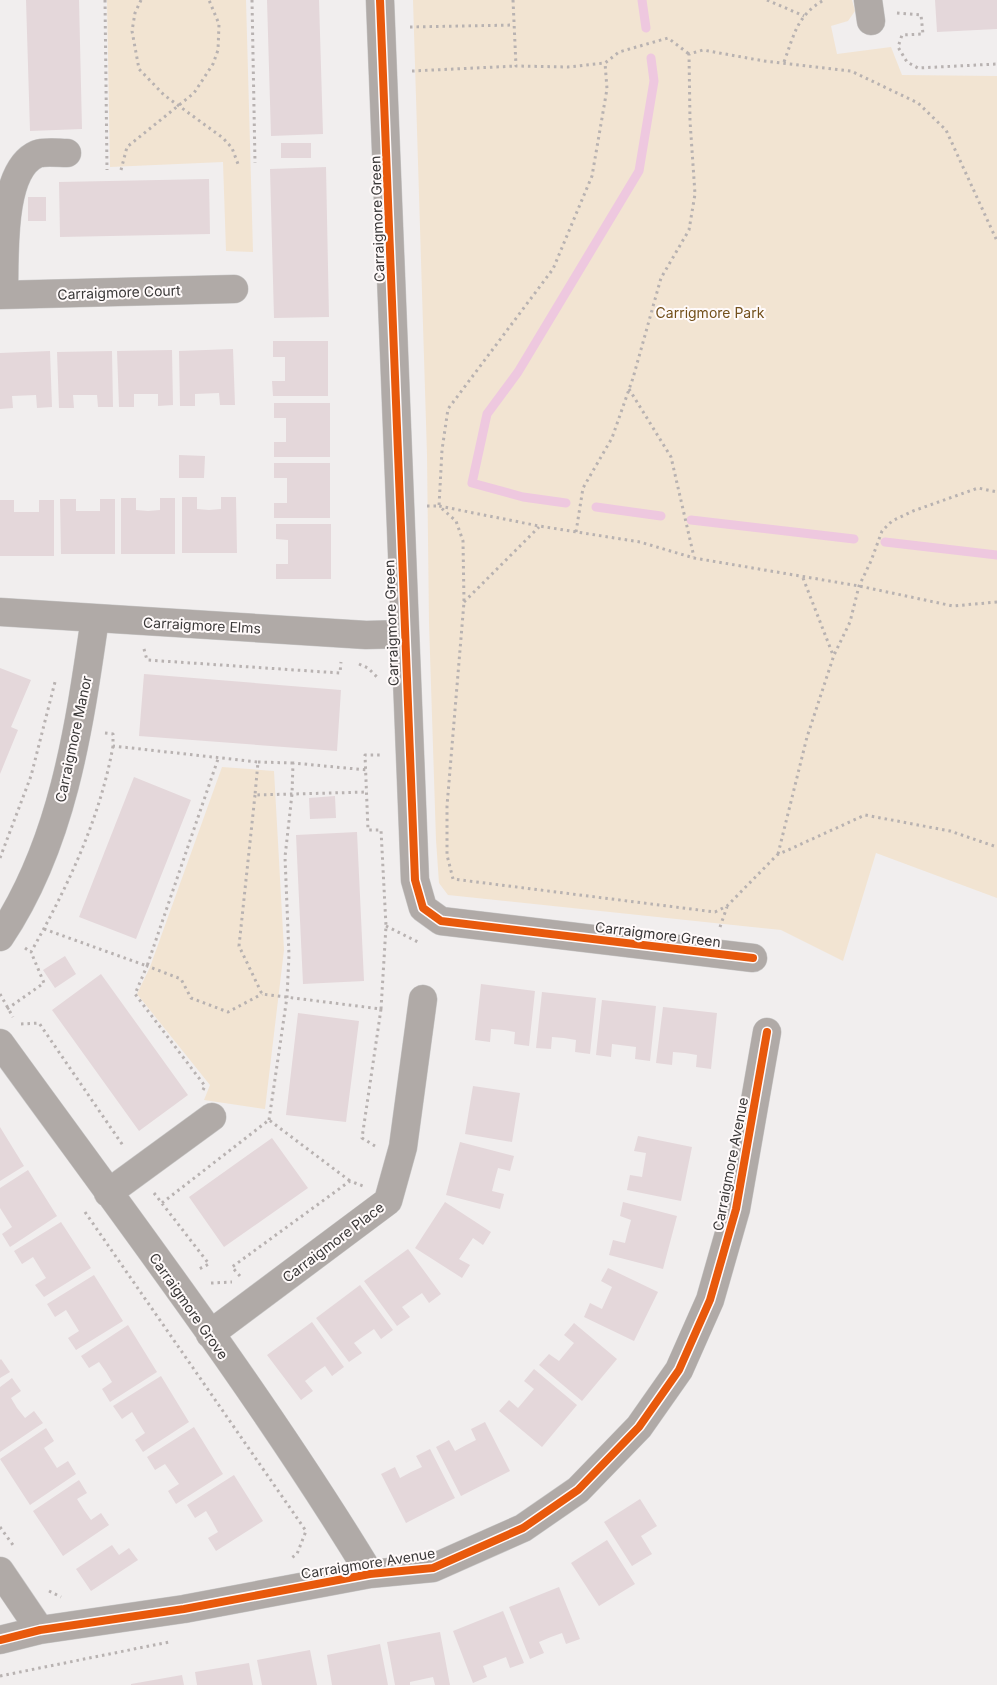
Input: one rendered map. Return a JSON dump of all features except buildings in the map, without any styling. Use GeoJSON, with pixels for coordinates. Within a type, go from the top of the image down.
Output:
{"type":"FeatureCollection","features":[{"type":"Feature","properties":{"kind":"street","name":"Carraigmore Green"},"geometry":{"type":"LineString","coordinates":[[380,0],[415,880],[423,908],[441,921],[754,958]]}},
{"type":"Feature","properties":{"kind":"street","name":"Carraigmore Court"},"geometry":{"type":"LineString","coordinates":[[68,153],[37,154],[16,167],[5,197],[2,295],[234,289]]}},
{"type":"Feature","properties":{"kind":"street","name":"Carraigmore Elms"},"geometry":{"type":"LineString","coordinates":[[0,612],[366,634],[405,634]]}},
{"type":"Feature","properties":{"kind":"street","name":"Carraigmore Manor"},"geometry":{"type":"LineString","coordinates":[[0,937],[39,863],[63,798],[82,705],[95,618]]}},
{"type":"Feature","properties":{"kind":"street","name":"Carraigmore Place"},"geometry":{"type":"LineString","coordinates":[[210,1334],[388,1201],[403,1148],[423,999]]}},
{"type":"Feature","properties":{"kind":"street","name":"Carraigmore Avenue"},"geometry":{"type":"LineString","coordinates":[[0,1640],[40,1630],[184,1609],[370,1574],[433,1568],[523,1528],[578,1490],[639,1427],[679,1370],[710,1300],[736,1209],[767,1032]]}},
{"type":"Feature","properties":{"kind":"street","name":"Carraigmore Grove"},"geometry":{"type":"LineString","coordinates":[[0,1043],[210,1334],[341,1527],[370,1574]]}},
{"type":"Feature","properties":{"kind":"street"},"geometry":{"type":"LineString","coordinates":[[108,1193],[206,1106]]}},
{"type":"Feature","properties":{"kind":"street"},"geometry":{"type":"LineString","coordinates":[[8,1560],[40,1630]]}},
{"type":"Feature","properties":{"kind":"path"},"geometry":{"type":"LineString","coordinates":[[105,0],[107,170]]}},
{"type":"Feature","properties":{"kind":"path"},"geometry":{"type":"LineString","coordinates":[[141,0],[135,13],[132,31],[139,69],[158,90],[223,138],[232,148],[238,164]]}},
{"type":"Feature","properties":{"kind":"path"},"geometry":{"type":"LineString","coordinates":[[121,170],[127,148],[131,143],[180,106],[204,80],[218,50],[219,24],[208,0]]}},
{"type":"Feature","properties":{"kind":"path"},"geometry":{"type":"LineString","coordinates":[[252,0],[256,163]]}},
{"type":"Feature","properties":{"kind":"path"},"geometry":{"type":"LineString","coordinates":[[513,0],[516,66]]}},
{"type":"Feature","properties":{"kind":"path"},"geometry":{"type":"LineString","coordinates":[[767,0],[804,16]]}},
{"type":"Feature","properties":{"kind":"path"},"geometry":{"type":"LineString","coordinates":[[784,62],[799,22],[810,8],[824,0]]}},
{"type":"Feature","properties":{"kind":"path"},"geometry":{"type":"LineString","coordinates":[[877,11],[921,15],[923,34],[902,35],[898,48],[907,62],[918,68],[997,64]]}},
{"type":"Feature","properties":{"kind":"path"},"geometry":{"type":"LineString","coordinates":[[406,28],[514,25]]}},
{"type":"Feature","properties":{"kind":"path"},"geometry":{"type":"LineString","coordinates":[[408,71],[516,66],[568,67],[606,62],[619,52],[668,38],[689,54]]}},
{"type":"Feature","properties":{"kind":"path"},"geometry":{"type":"LineString","coordinates":[[689,54],[703,50],[764,62],[784,62],[851,71],[918,103],[946,130],[997,241]]}},
{"type":"Feature","properties":{"kind":"path"},"geometry":{"type":"LineString","coordinates":[[576,532],[583,488],[612,438],[629,389],[661,278],[689,230],[695,194],[690,122],[689,54]]}},
{"type":"Feature","properties":{"kind":"path"},"geometry":{"type":"LineString","coordinates":[[606,62],[607,89],[592,176],[553,269],[448,409],[442,450],[440,506],[456,521],[463,541],[464,602],[447,806],[447,855],[452,879],[714,912],[728,906],[778,855],[865,815],[950,831],[997,847]]}},
{"type":"Feature","properties":{"kind":"path"},"geometry":{"type":"LineString","coordinates":[[629,389],[670,457],[694,558]]}},
{"type":"Feature","properties":{"kind":"path"},"geometry":{"type":"LineString","coordinates":[[778,855],[807,737],[834,656],[850,622],[859,586],[882,531],[892,521],[978,488],[997,492]]}},
{"type":"Feature","properties":{"kind":"path"},"geometry":{"type":"LineString","coordinates":[[440,506],[539,526],[640,542],[694,558],[859,586],[953,606],[997,602]]}},
{"type":"Feature","properties":{"kind":"path"},"geometry":{"type":"LineString","coordinates":[[464,602],[539,526]]}},
{"type":"Feature","properties":{"kind":"path"},"geometry":{"type":"LineString","coordinates":[[804,578],[834,656]]}},
{"type":"Feature","properties":{"kind":"path"},"geometry":{"type":"LineString","coordinates":[[135,646],[143,647],[147,660],[157,661],[340,673],[340,662],[348,662]]}},
{"type":"Feature","properties":{"kind":"path"},"geometry":{"type":"LineString","coordinates":[[356,662],[368,668],[380,680]]}},
{"type":"Feature","properties":{"kind":"path"},"geometry":{"type":"LineString","coordinates":[[0,858],[31,776],[57,673]]}},
{"type":"Feature","properties":{"kind":"path"},"geometry":{"type":"LineString","coordinates":[[96,732],[113,734],[112,746],[218,759],[293,763],[367,770]]}},
{"type":"Feature","properties":{"kind":"path"},"geometry":{"type":"LineString","coordinates":[[373,1155],[376,1147],[362,1138],[381,1009],[386,926],[381,830],[368,830],[368,792],[365,755],[384,755],[383,746]]}},
{"type":"Feature","properties":{"kind":"path"},"geometry":{"type":"LineString","coordinates":[[206,1106],[205,1086],[135,994],[147,966],[218,759]]}},
{"type":"Feature","properties":{"kind":"path"},"geometry":{"type":"LineString","coordinates":[[258,762],[239,946],[262,994]]}},
{"type":"Feature","properties":{"kind":"path"},"geometry":{"type":"LineString","coordinates":[[162,1203],[269,1120],[287,997],[289,955],[285,857],[292,794],[293,763]]}},
{"type":"Feature","properties":{"kind":"path"},"geometry":{"type":"LineString","coordinates":[[255,796],[368,792]]}},
{"type":"Feature","properties":{"kind":"path"},"geometry":{"type":"LineString","coordinates":[[719,930],[728,906]]}},
{"type":"Feature","properties":{"kind":"path"},"geometry":{"type":"LineString","coordinates":[[44,929],[181,978],[190,998],[228,1012],[262,994],[381,1009]]}},
{"type":"Feature","properties":{"kind":"path"},"geometry":{"type":"LineString","coordinates":[[7,1009],[44,983],[31,952]]}},
{"type":"Feature","properties":{"kind":"path"},"geometry":{"type":"LineString","coordinates":[[0,994],[7,1009],[18,1024],[39,1023],[123,1148],[131,1142]]}},
{"type":"Feature","properties":{"kind":"path"},"geometry":{"type":"LineString","coordinates":[[269,1120],[350,1181],[363,1186],[366,1178]]}},
{"type":"Feature","properties":{"kind":"path"},"geometry":{"type":"LineString","coordinates":[[209,1283],[217,1284],[243,1280],[232,1267],[350,1181]]}},
{"type":"Feature","properties":{"kind":"path"},"geometry":{"type":"LineString","coordinates":[[151,1189],[209,1264],[196,1271],[198,1276]]}},
{"type":"Feature","properties":{"kind":"path"},"geometry":{"type":"LineString","coordinates":[[79,1204],[306,1531],[297,1554],[284,1563]]}},
{"type":"Feature","properties":{"kind":"path"},"geometry":{"type":"LineString","coordinates":[[0,1527],[8,1560]]}},
{"type":"Feature","properties":{"kind":"path"},"geometry":{"type":"LineString","coordinates":[[43,1588],[65,1599]]}},
{"type":"Feature","properties":{"kind":"green space"},"geometry":{"type":"Polygon","coordinates":[[[107,0],[246,0],[253,252],[226,251],[223,162],[110,167],[107,0]]]}},
{"type":"Feature","properties":{"kind":"green space","name":"Carrigmore Park"},"geometry":{"type":"Polygon","coordinates":[[[413,0],[852,0],[855,11],[848,21],[831,26],[837,54],[891,47],[902,75],[997,76],[997,898],[876,853],[843,961],[781,930],[448,895],[439,883],[429,623],[427,455],[413,0]]]}},
{"type":"Feature","properties":{"kind":"green space"},"geometry":{"type":"Polygon","coordinates":[[[222,767],[274,771],[284,950],[265,1109],[204,1100],[210,1085],[137,994],[150,967],[222,767]]]}},
{"type":"Feature","properties":{"kind":"waterway"},"geometry":{"type":"LineString","coordinates":[[642,0],[646,28]]}},
{"type":"Feature","properties":{"kind":"waterway"},"geometry":{"type":"LineString","coordinates":[[566,503],[523,497],[472,483],[487,414],[518,372],[639,171],[654,81],[651,58]]}},
{"type":"Feature","properties":{"kind":"waterway"},"geometry":{"type":"LineString","coordinates":[[596,507],[661,516]]}},
{"type":"Feature","properties":{"kind":"waterway"},"geometry":{"type":"LineString","coordinates":[[691,520],[854,539]]}},
{"type":"Feature","properties":{"kind":"waterway"},"geometry":{"type":"LineString","coordinates":[[885,542],[997,555]]}},
{"type":"Feature","properties":{"kind":"cycle path"},"geometry":{"type":"LineString","coordinates":[[380,0],[415,880],[423,908],[441,921],[753,958]]}},
{"type":"Feature","properties":{"kind":"cycle path"},"geometry":{"type":"LineString","coordinates":[[0,1640],[40,1630],[184,1609],[370,1574],[433,1568],[523,1528],[578,1490],[639,1427],[679,1370],[710,1300],[736,1209],[767,1032]]}}]}
